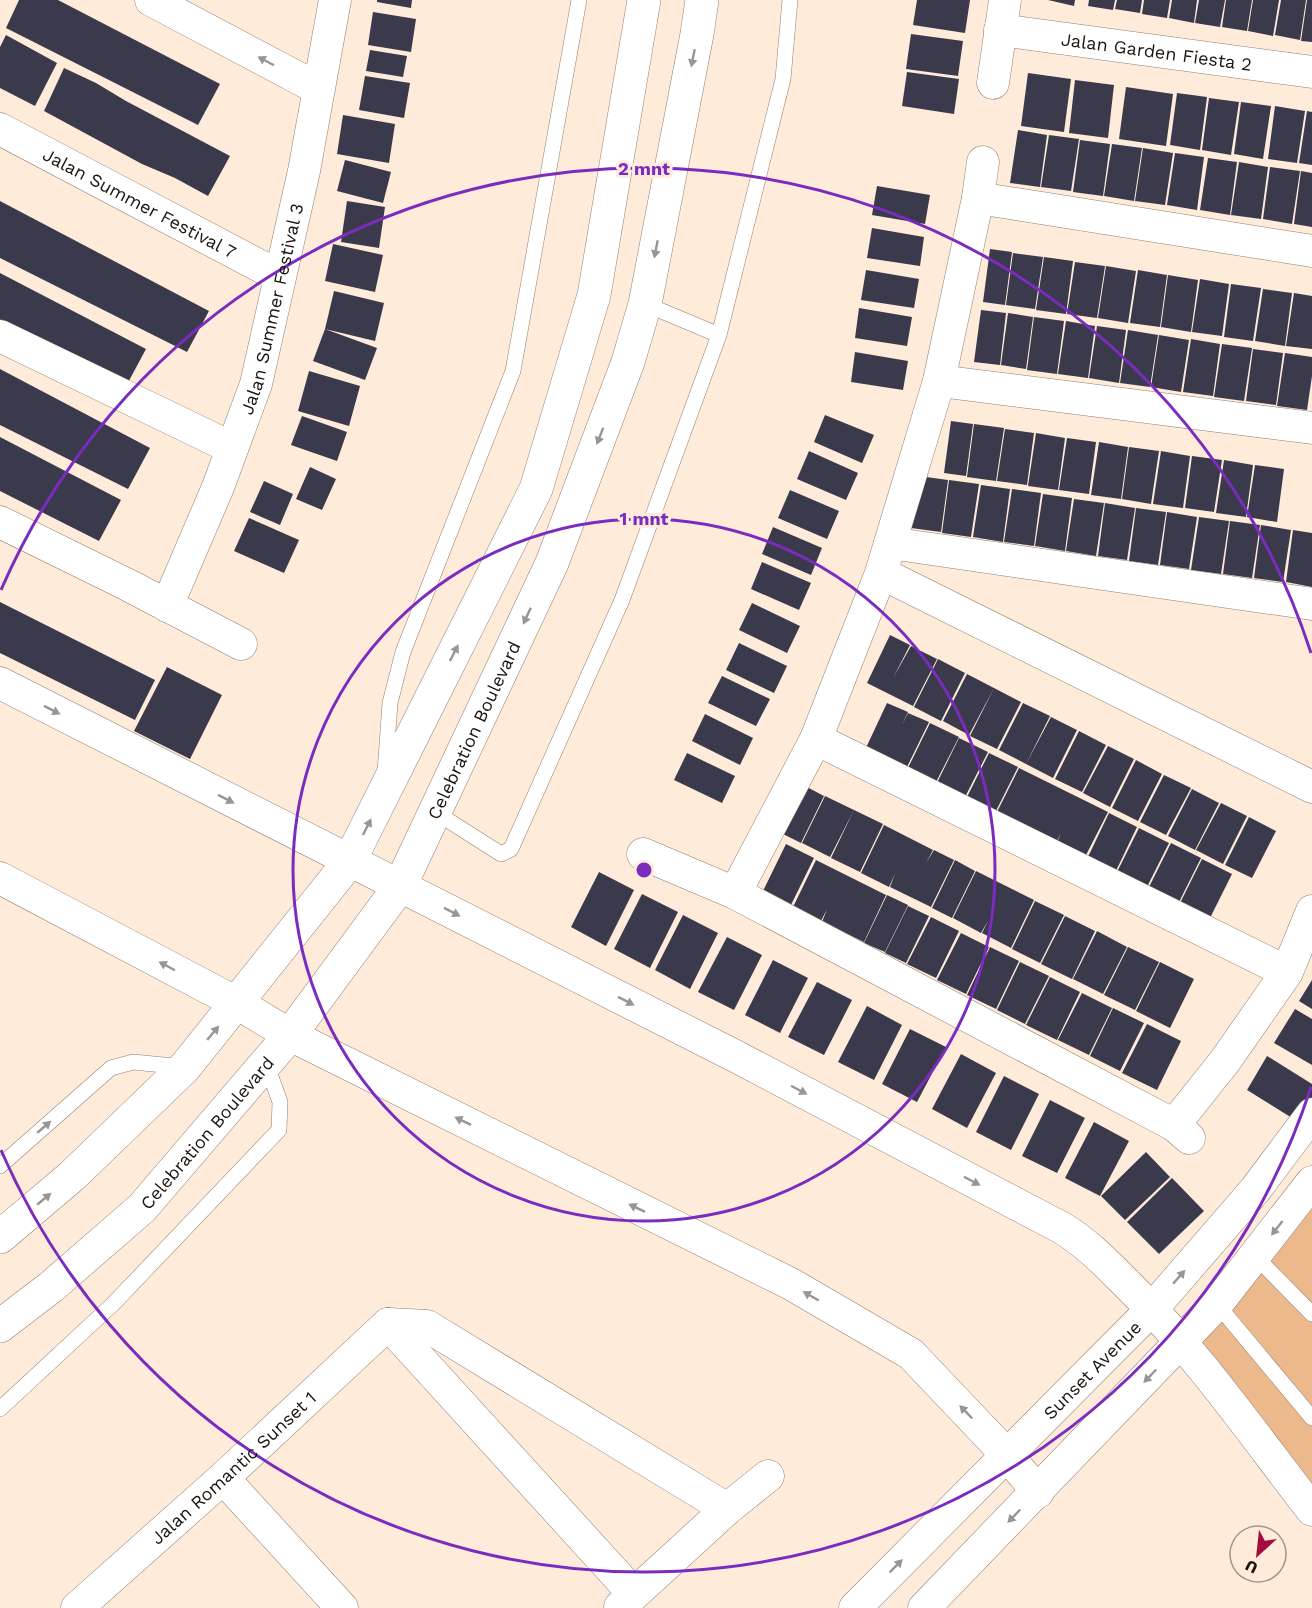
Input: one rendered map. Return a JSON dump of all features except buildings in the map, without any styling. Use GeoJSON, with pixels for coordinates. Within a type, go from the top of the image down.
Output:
{"type":"FeatureCollection","features":[{"type":"Feature","properties":{"kind":"street"},"geometry":{"type":"LineString","coordinates":[[151,0],[317,88]]}},
{"type":"Feature","properties":{"kind":"street","name":"Jalan Summer Festival 3"},"geometry":{"type":"LineString","coordinates":[[167,606],[256,384],[304,171],[317,88],[335,0]]}},
{"type":"Feature","properties":{"kind":"street"},"geometry":{"type":"LineString","coordinates":[[0,1237],[72,1176],[184,1067],[349,862],[536,489],[594,295],[644,0]]}},
{"type":"Feature","properties":{"kind":"street","name":"Celebration Boulevard"},"geometry":{"type":"LineString","coordinates":[[0,1326],[51,1287],[142,1208],[290,1035],[400,886],[552,563],[628,362],[645,304],[698,34],[702,0]]}},
{"type":"Feature","properties":{"kind":"street"},"geometry":{"type":"LineString","coordinates":[[993,83],[1002,15]]}},
{"type":"Feature","properties":{"kind":"street","name":"Jalan Garden Fiesta 2"},"geometry":{"type":"LineString","coordinates":[[1002,15],[1312,72]]}},
{"type":"Feature","properties":{"kind":"street","name":"Jalan Summer Festival 7"},"geometry":{"type":"LineString","coordinates":[[0,129],[279,276]]}},
{"type":"Feature","properties":{"kind":"street"},"geometry":{"type":"LineString","coordinates":[[735,892],[816,739],[881,573],[939,381],[978,198],[983,162]]}},
{"type":"Feature","properties":{"kind":"street"},"geometry":{"type":"LineString","coordinates":[[978,198],[1312,251]]}},
{"type":"Feature","properties":{"kind":"street"},"geometry":{"type":"LineString","coordinates":[[0,336],[232,448]]}},
{"type":"Feature","properties":{"kind":"street"},"geometry":{"type":"LineString","coordinates":[[939,381],[1312,428]]}},
{"type":"Feature","properties":{"kind":"street"},"geometry":{"type":"LineString","coordinates":[[0,522],[241,644]]}},
{"type":"Feature","properties":{"kind":"street"},"geometry":{"type":"LineString","coordinates":[[890,543],[1312,604]]}},
{"type":"Feature","properties":{"kind":"street"},"geometry":{"type":"LineString","coordinates":[[881,573],[1312,787]]}},
{"type":"Feature","properties":{"kind":"street"},"geometry":{"type":"LineString","coordinates":[[0,683],[737,1057],[1083,1241],[1152,1309],[1182,1343],[1312,1510]]}},
{"type":"Feature","properties":{"kind":"street"},"geometry":{"type":"LineString","coordinates":[[816,739],[1287,972]]}},
{"type":"Feature","properties":{"kind":"street"},"geometry":{"type":"LineString","coordinates":[[643,854],[735,892],[1181,1132],[1225,1061],[1287,972],[1312,912]]}},
{"type":"Feature","properties":{"kind":"street"},"geometry":{"type":"LineString","coordinates":[[0,878],[237,1003],[290,1035],[801,1290],[911,1354],[1006,1454],[1038,1492]]}},
{"type":"Feature","properties":{"kind":"street","name":"Sunset Avenue"},"geometry":{"type":"LineString","coordinates":[[855,1608],[1152,1309],[1255,1190],[1312,1114]]}},
{"type":"Feature","properties":{"kind":"street"},"geometry":{"type":"LineString","coordinates":[[924,1608],[1182,1343],[1217,1304],[1312,1182]]}},
{"type":"Feature","properties":{"kind":"street"},"geometry":{"type":"LineString","coordinates":[[388,1324],[427,1326],[727,1509]]}},
{"type":"Feature","properties":{"kind":"street"},"geometry":{"type":"LineString","coordinates":[[388,1324],[627,1601],[727,1509],[768,1476]]}},
{"type":"Feature","properties":{"kind":"street","name":"Jalan Romantic Sunset 1"},"geometry":{"type":"LineString","coordinates":[[76,1608],[223,1478],[388,1324]]}},
{"type":"Feature","properties":{"kind":"street"},"geometry":{"type":"LineString","coordinates":[[223,1478],[342,1608]]}},
{"type":"Feature","properties":{"kind":"lane"},"geometry":{"type":"LineString","coordinates":[[384,793],[390,703],[403,652],[513,371],[579,0]]}},
{"type":"Feature","properties":{"kind":"lane"},"geometry":{"type":"LineString","coordinates":[[435,812],[501,854],[511,849],[622,600],[719,335],[783,79],[790,0]]}},
{"type":"Feature","properties":{"kind":"lane"},"geometry":{"type":"LineString","coordinates":[[645,304],[719,335]]}},
{"type":"Feature","properties":{"kind":"lane"},"geometry":{"type":"LineString","coordinates":[[0,1166],[111,1068],[133,1062],[184,1067]]}},
{"type":"Feature","properties":{"kind":"lane"},"geometry":{"type":"LineString","coordinates":[[0,1409],[113,1304],[279,1130],[280,1102],[266,1063]]}},
{"type":"Feature","properties":{"kind":"lane"},"geometry":{"type":"LineString","coordinates":[[1255,1256],[1312,1314]]}},
{"type":"Feature","properties":{"kind":"lane"},"geometry":{"type":"LineString","coordinates":[[1217,1304],[1312,1419]]}},
{"type":"Feature","properties":{"kind":"shaded area"},"geometry":{"type":"Polygon","coordinates":[[[1312,1206],[1312,1503],[1188,1344],[1312,1206]]]}}]}
